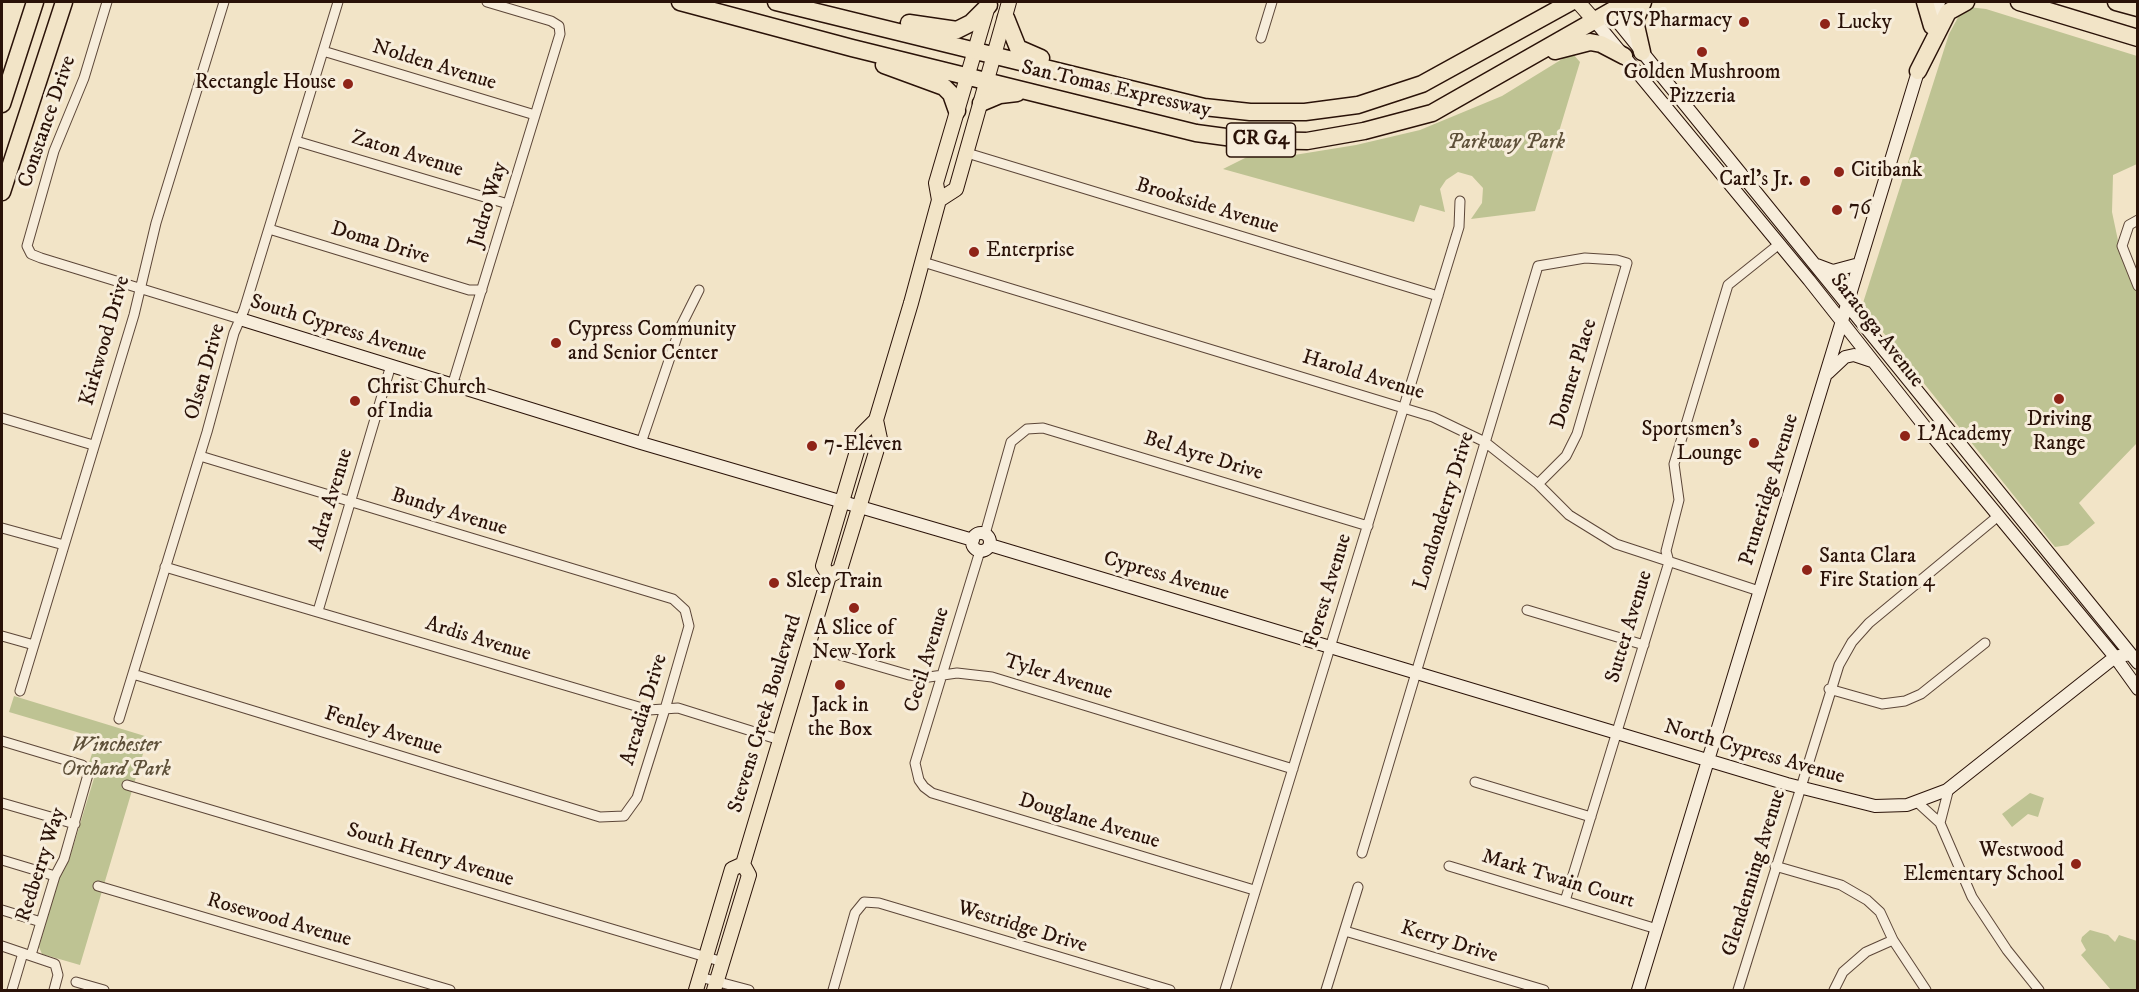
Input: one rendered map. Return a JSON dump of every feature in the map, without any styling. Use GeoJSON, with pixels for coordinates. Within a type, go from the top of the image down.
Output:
{"type":"FeatureCollection","features":[{"type":"Feature","properties":{"kind":"highway"},"geometry":{"type":"LineString","coordinates":[[2,104],[35,2]]}},
{"type":"Feature","properties":{"kind":"highway"},"geometry":{"type":"LineString","coordinates":[[2,192],[64,2]]}},
{"type":"Feature","properties":{"kind":"highway","name":"San Tomas Expressway"},"geometry":{"type":"LineString","coordinates":[[680,2],[852,48],[1196,134],[1248,140],[1307,141],[1364,131],[1432,113],[1594,20],[1606,6],[1627,2]]}},
{"type":"Feature","properties":{"kind":"highway","name":"San Tomas Expressway"},"geometry":{"type":"LineString","coordinates":[[776,2],[1204,107],[1250,112],[1305,112],[1358,105],[1422,84],[1571,2]]}},
{"type":"Feature","properties":{"kind":"highway"},"geometry":{"type":"LineString","coordinates":[[1510,35],[1527,24],[1545,2]]}},
{"type":"Feature","properties":{"kind":"highway"},"geometry":{"type":"LineString","coordinates":[[1642,51],[1635,21],[1643,2]]}},
{"type":"Feature","properties":{"kind":"highway"},"geometry":{"type":"LineString","coordinates":[[1925,2],[1932,26]]}},
{"type":"Feature","properties":{"kind":"highway"},"geometry":{"type":"LineString","coordinates":[[1918,71],[1948,12],[1966,2]]}},
{"type":"Feature","properties":{"kind":"highway"},"geometry":{"type":"LineString","coordinates":[[2019,2],[2138,38]]}},
{"type":"Feature","properties":{"kind":"highway"},"geometry":{"type":"LineString","coordinates":[[2116,2],[2138,8]]}},
{"type":"Feature","properties":{"kind":"highway"},"geometry":{"type":"LineString","coordinates":[[842,17],[881,18],[950,31],[971,23],[989,3]]}},
{"type":"Feature","properties":{"kind":"highway"},"geometry":{"type":"LineString","coordinates":[[1007,10],[1018,48],[1103,83]]}},
{"type":"Feature","properties":{"kind":"highway"},"geometry":{"type":"LineString","coordinates":[[1542,51],[1555,51],[1590,42],[1624,56]]}},
{"type":"Feature","properties":{"kind":"highway"},"geometry":{"type":"LineString","coordinates":[[852,48],[869,60],[944,87],[951,94],[957,111]]}},
{"type":"Feature","properties":{"kind":"highway"},"geometry":{"type":"LineString","coordinates":[[981,103],[1000,95],[1031,93]]}},
{"type":"Feature","properties":{"kind":"main road","name":"Saratoga Avenue"},"geometry":{"type":"LineString","coordinates":[[1578,2],[1843,323],[1997,517],[2115,657],[2138,689]]}},
{"type":"Feature","properties":{"kind":"main road","name":"Pruneridge Avenue"},"geometry":{"type":"LineString","coordinates":[[1638,990],[1939,2]]}},
{"type":"Feature","properties":{"kind":"main road","name":"Stevens Creek Boulevard"},"geometry":{"type":"LineString","coordinates":[[698,984],[732,870],[743,864],[829,576],[840,570],[880,440],[876,420],[939,200],[936,183],[989,3]]}},
{"type":"Feature","properties":{"kind":"main road","name":"Saratoga Avenue"},"geometry":{"type":"LineString","coordinates":[[1606,6],[2135,657]]}},
{"type":"Feature","properties":{"kind":"main road","name":"Stevens Creek Boulevard"},"geometry":{"type":"LineString","coordinates":[[939,200],[956,189],[1007,10]]}},
{"type":"Feature","properties":{"kind":"main road"},"geometry":{"type":"LineString","coordinates":[[1816,265],[1833,271],[1859,264]]}},
{"type":"Feature","properties":{"kind":"main road","name":"South Cypress Avenue"},"geometry":{"type":"LineString","coordinates":[[240,320],[391,365],[452,386],[842,502]]}},
{"type":"Feature","properties":{"kind":"main road"},"geometry":{"type":"LineString","coordinates":[[1825,376],[1845,357],[1854,355],[1874,362]]}},
{"type":"Feature","properties":{"kind":"main road","name":"Stevens Creek Boulevard"},"geometry":{"type":"LineString","coordinates":[[829,576],[823,566],[862,434],[876,420]]}},
{"type":"Feature","properties":{"kind":"main road"},"geometry":{"type":"LineString","coordinates":[[842,502],[982,543]]}},
{"type":"Feature","properties":{"kind":"main road","name":"Cypress Avenue"},"geometry":{"type":"LineString","coordinates":[[982,543],[1331,645]]}},
{"type":"Feature","properties":{"kind":"main road","name":"North Cypress Avenue"},"geometry":{"type":"LineString","coordinates":[[1331,645],[1800,788],[1875,806],[1917,802],[1949,788],[2115,657],[2135,657]]}},
{"type":"Feature","properties":{"kind":"main road","name":"Stevens Creek Boulevard"},"geometry":{"type":"LineString","coordinates":[[715,986],[749,875],[743,864]]}},
{"type":"Feature","properties":{"kind":"street","name":"Constance Drive"},"geometry":{"type":"LineString","coordinates":[[31,254],[27,246],[28,240],[54,151],[84,78],[107,2]]}},
{"type":"Feature","properties":{"kind":"street","name":"Kirkwood Drive"},"geometry":{"type":"LineString","coordinates":[[20,691],[140,291],[156,223],[224,2]]}},
{"type":"Feature","properties":{"kind":"street","name":"Olsen Drive"},"geometry":{"type":"LineString","coordinates":[[119,719],[200,456],[215,396],[338,2]]}},
{"type":"Feature","properties":{"kind":"street","name":"Judro Way"},"geometry":{"type":"LineString","coordinates":[[452,386],[560,34],[559,26],[551,21],[487,2]]}},
{"type":"Feature","properties":{"kind":"street"},"geometry":{"type":"LineString","coordinates":[[1261,38],[1272,2]]}},
{"type":"Feature","properties":{"kind":"street","name":"Nolden Avenue"},"geometry":{"type":"LineString","coordinates":[[323,51],[535,115]]}},
{"type":"Feature","properties":{"kind":"street","name":"Zaton Avenue"},"geometry":{"type":"LineString","coordinates":[[296,141],[508,204]]}},
{"type":"Feature","properties":{"kind":"street","name":"Brookside Avenue"},"geometry":{"type":"LineString","coordinates":[[967,153],[1438,296]]}},
{"type":"Feature","properties":{"kind":"street","name":"Forest Avenue"},"geometry":{"type":"LineString","coordinates":[[1225,990],[1368,526],[1402,406],[1459,227],[1460,201]]}},
{"type":"Feature","properties":{"kind":"street"},"geometry":{"type":"LineString","coordinates":[[2138,220],[2129,225],[2122,246],[2138,285]]}},
{"type":"Feature","properties":{"kind":"street","name":"Doma Drive"},"geometry":{"type":"LineString","coordinates":[[269,229],[469,290],[482,290]]}},
{"type":"Feature","properties":{"kind":"street","name":"Sutter Avenue"},"geometry":{"type":"LineString","coordinates":[[1565,901],[1669,562],[1666,551],[1679,500],[1674,464],[1728,285],[1778,245]]}},
{"type":"Feature","properties":{"kind":"street","name":"South Cypress Avenue"},"geometry":{"type":"LineString","coordinates":[[31,254],[140,291],[240,320]]}},
{"type":"Feature","properties":{"kind":"street","name":"Londonderry Drive"},"geometry":{"type":"LineString","coordinates":[[1362,853],[1538,266],[1585,258],[1627,263]]}},
{"type":"Feature","properties":{"kind":"street","name":"Harold Avenue"},"geometry":{"type":"LineString","coordinates":[[923,262],[1402,406],[1448,423],[1485,442],[1538,484],[1569,515],[1616,544],[1759,591]]}},
{"type":"Feature","properties":{"kind":"street","name":"Donner Place"},"geometry":{"type":"LineString","coordinates":[[1538,484],[1566,456],[1577,434],[1627,263]]}},
{"type":"Feature","properties":{"kind":"street"},"geometry":{"type":"LineString","coordinates":[[641,443],[680,328],[699,290]]}},
{"type":"Feature","properties":{"kind":"street","name":"Adra Avenue"},"geometry":{"type":"LineString","coordinates":[[318,611],[391,365]]}},
{"type":"Feature","properties":{"kind":"street"},"geometry":{"type":"LineString","coordinates":[[2,418],[93,446]]}},
{"type":"Feature","properties":{"kind":"street","name":"Bel Ayre Drive"},"geometry":{"type":"LineString","coordinates":[[1027,429],[1043,428],[1368,526]]}},
{"type":"Feature","properties":{"kind":"street","name":"Cecil Avenue"},"geometry":{"type":"LineString","coordinates":[[919,780],[915,763],[1011,442],[1027,429]]}},
{"type":"Feature","properties":{"kind":"street","name":"Bundy Avenue"},"geometry":{"type":"LineString","coordinates":[[200,456],[668,597],[685,610]]}},
{"type":"Feature","properties":{"kind":"street","name":"Glendenning Avenue"},"geometry":{"type":"LineString","coordinates":[[1738,990],[1829,689],[1839,665],[1852,642],[1869,623],[1997,517]]}},
{"type":"Feature","properties":{"kind":"street"},"geometry":{"type":"LineString","coordinates":[[2,528],[63,546]]}},
{"type":"Feature","properties":{"kind":"street","name":"Ardis Avenue"},"geometry":{"type":"LineString","coordinates":[[165,567],[649,710],[678,708],[780,740]]}},
{"type":"Feature","properties":{"kind":"street","name":"Arcadia Drive"},"geometry":{"type":"LineString","coordinates":[[624,816],[637,798],[665,709],[688,631],[685,610]]}},
{"type":"Feature","properties":{"kind":"street"},"geometry":{"type":"LineString","coordinates":[[1527,610],[1644,645]]}},
{"type":"Feature","properties":{"kind":"street"},"geometry":{"type":"LineString","coordinates":[[2,636],[34,645]]}},
{"type":"Feature","properties":{"kind":"street"},"geometry":{"type":"LineString","coordinates":[[1829,689],[1882,704],[1905,701],[1921,694],[1985,643]]}},
{"type":"Feature","properties":{"kind":"street","name":"Tyler Avenue"},"geometry":{"type":"LineString","coordinates":[[809,646],[909,675],[929,677],[966,673],[992,677],[1293,769]]}},
{"type":"Feature","properties":{"kind":"street","name":"Fenley Avenue"},"geometry":{"type":"LineString","coordinates":[[133,674],[600,817],[624,816]]}},
{"type":"Feature","properties":{"kind":"street","name":"Redberry Way"},"geometry":{"type":"LineString","coordinates":[[2,741],[86,767],[89,777],[64,859],[55,876],[41,922],[12,990]]}},
{"type":"Feature","properties":{"kind":"street","name":"Douglane Avenue"},"geometry":{"type":"LineString","coordinates":[[919,780],[932,793],[1254,890]]}},
{"type":"Feature","properties":{"kind":"street"},"geometry":{"type":"LineString","coordinates":[[1475,782],[1591,817]]}},
{"type":"Feature","properties":{"kind":"street","name":"South Henry Avenue"},"geometry":{"type":"LineString","coordinates":[[127,785],[723,962]]}},
{"type":"Feature","properties":{"kind":"street"},"geometry":{"type":"LineString","coordinates":[[1940,823],[1949,788]]}},
{"type":"Feature","properties":{"kind":"street"},"geometry":{"type":"LineString","coordinates":[[1917,802],[1940,823],[1972,897],[2007,950],[2039,990]]}},
{"type":"Feature","properties":{"kind":"street"},"geometry":{"type":"LineString","coordinates":[[2,803],[75,824]]}},
{"type":"Feature","properties":{"kind":"street"},"geometry":{"type":"LineString","coordinates":[[2,860],[55,876]]}},
{"type":"Feature","properties":{"kind":"street","name":"Mark Twain Court"},"geometry":{"type":"LineString","coordinates":[[1449,866],[1657,929]]}},
{"type":"Feature","properties":{"kind":"street"},"geometry":{"type":"LineString","coordinates":[[1775,866],[1856,892],[1880,912],[1893,940],[1926,990]]}},
{"type":"Feature","properties":{"kind":"street","name":"Rosewood Avenue"},"geometry":{"type":"LineString","coordinates":[[98,886],[450,990]]}},
{"type":"Feature","properties":{"kind":"street"},"geometry":{"type":"LineString","coordinates":[[1326,990],[1358,887]]}},
{"type":"Feature","properties":{"kind":"street","name":"Westridge Drive"},"geometry":{"type":"LineString","coordinates":[[833,990],[855,914],[864,902],[879,903],[1170,990]]}},
{"type":"Feature","properties":{"kind":"street"},"geometry":{"type":"LineString","coordinates":[[2,910],[41,922]]}},
{"type":"Feature","properties":{"kind":"street","name":"Kerry Drive"},"geometry":{"type":"LineString","coordinates":[[1345,931],[1544,990]]}},
{"type":"Feature","properties":{"kind":"street"},"geometry":{"type":"LineString","coordinates":[[1834,990],[1843,972],[1866,951],[1893,940]]}},
{"type":"Feature","properties":{"kind":"street"},"geometry":{"type":"LineString","coordinates":[[2,946],[56,964],[58,975],[54,990]]}},
{"type":"Feature","properties":{"kind":"street"},"geometry":{"type":"LineString","coordinates":[[76,982],[104,990]]}},
{"type":"Feature","properties":{"kind":"street"},"geometry":{"type":"LineString","coordinates":[[698,984],[749,990]]}},
{"type":"Feature","properties":{"kind":"green space"},"geometry":{"type":"Polygon","coordinates":[[[1968,7],[1986,9],[2137,56],[2137,164],[2113,175],[2112,212],[2120,250],[2137,289],[2137,443],[2079,503],[2095,523],[2068,545],[2055,547],[1862,306],[1949,34],[1962,10],[1968,7]]]}},
{"type":"Feature","properties":{"kind":"green space","name":"Parkway Park"},"geometry":{"type":"Polygon","coordinates":[[[1572,53],[1580,62],[1535,211],[1471,219],[1482,203],[1483,188],[1472,176],[1458,172],[1446,180],[1440,189],[1445,212],[1420,205],[1414,222],[1223,169],[1249,156],[1282,157],[1356,145],[1420,130],[1502,96],[1572,53]]]}},
{"type":"Feature","properties":{"kind":"green space","name":"Winchester Orchard Park"},"geometry":{"type":"Polygon","coordinates":[[[14,696],[148,737],[80,965],[42,954],[39,947],[58,881],[69,860],[95,775],[89,763],[97,738],[9,712],[14,696]]]}},
{"type":"Feature","properties":{"kind":"green space"},"geometry":{"type":"Polygon","coordinates":[[[2030,793],[2044,798],[2038,817],[2028,814],[2012,827],[2002,814],[2030,793]]]}},
{"type":"Feature","properties":{"kind":"green space"},"geometry":{"type":"Polygon","coordinates":[[[2090,930],[2108,935],[2115,942],[2119,935],[2137,941],[2137,990],[2111,990],[2081,955],[2086,950],[2081,941],[2082,937],[2090,930]]]}},
{"type":"Feature","properties":{"kind":"place","name":"CVS Pharmacy"},"geometry":{"type":"Point","coordinates":[1744,22]}},
{"type":"Feature","properties":{"kind":"place","name":"Lucky"},"geometry":{"type":"Point","coordinates":[1825,24]}},
{"type":"Feature","properties":{"kind":"place","name":"Golden Mushroom Pizzeria"},"geometry":{"type":"Point","coordinates":[1702,52]}},
{"type":"Feature","properties":{"kind":"place","name":"Rectangle House"},"geometry":{"type":"Point","coordinates":[348,84]}},
{"type":"Feature","properties":{"kind":"place","name":"Citibank"},"geometry":{"type":"Point","coordinates":[1839,172]}},
{"type":"Feature","properties":{"kind":"place","name":"Carl's Jr."},"geometry":{"type":"Point","coordinates":[1805,181]}},
{"type":"Feature","properties":{"kind":"place","name":"76"},"geometry":{"type":"Point","coordinates":[1837,210]}},
{"type":"Feature","properties":{"kind":"place","name":"Enterprise"},"geometry":{"type":"Point","coordinates":[974,252]}},
{"type":"Feature","properties":{"kind":"place","name":"Cypress Community and Senior Center"},"geometry":{"type":"Point","coordinates":[556,343]}},
{"type":"Feature","properties":{"kind":"place","name":"Driving Range"},"geometry":{"type":"Point","coordinates":[2059,399]}},
{"type":"Feature","properties":{"kind":"place","name":"Christ Church of India"},"geometry":{"type":"Point","coordinates":[355,401]}},
{"type":"Feature","properties":{"kind":"place","name":"L'Academy"},"geometry":{"type":"Point","coordinates":[1905,436]}},
{"type":"Feature","properties":{"kind":"place","name":"Sportsmen's Lounge"},"geometry":{"type":"Point","coordinates":[1754,443]}},
{"type":"Feature","properties":{"kind":"place","name":"7-Eleven"},"geometry":{"type":"Point","coordinates":[812,446]}},
{"type":"Feature","properties":{"kind":"place","name":"Santa Clara Fire Station 4"},"geometry":{"type":"Point","coordinates":[1807,570]}},
{"type":"Feature","properties":{"kind":"place","name":"Sleep Train"},"geometry":{"type":"Point","coordinates":[774,583]}},
{"type":"Feature","properties":{"kind":"place","name":"A Slice of New York"},"geometry":{"type":"Point","coordinates":[854,608]}},
{"type":"Feature","properties":{"kind":"place","name":"Jack in the Box"},"geometry":{"type":"Point","coordinates":[840,685]}},
{"type":"Feature","properties":{"kind":"place","name":"Westwood Elementary School"},"geometry":{"type":"Point","coordinates":[2076,864]}}]}
